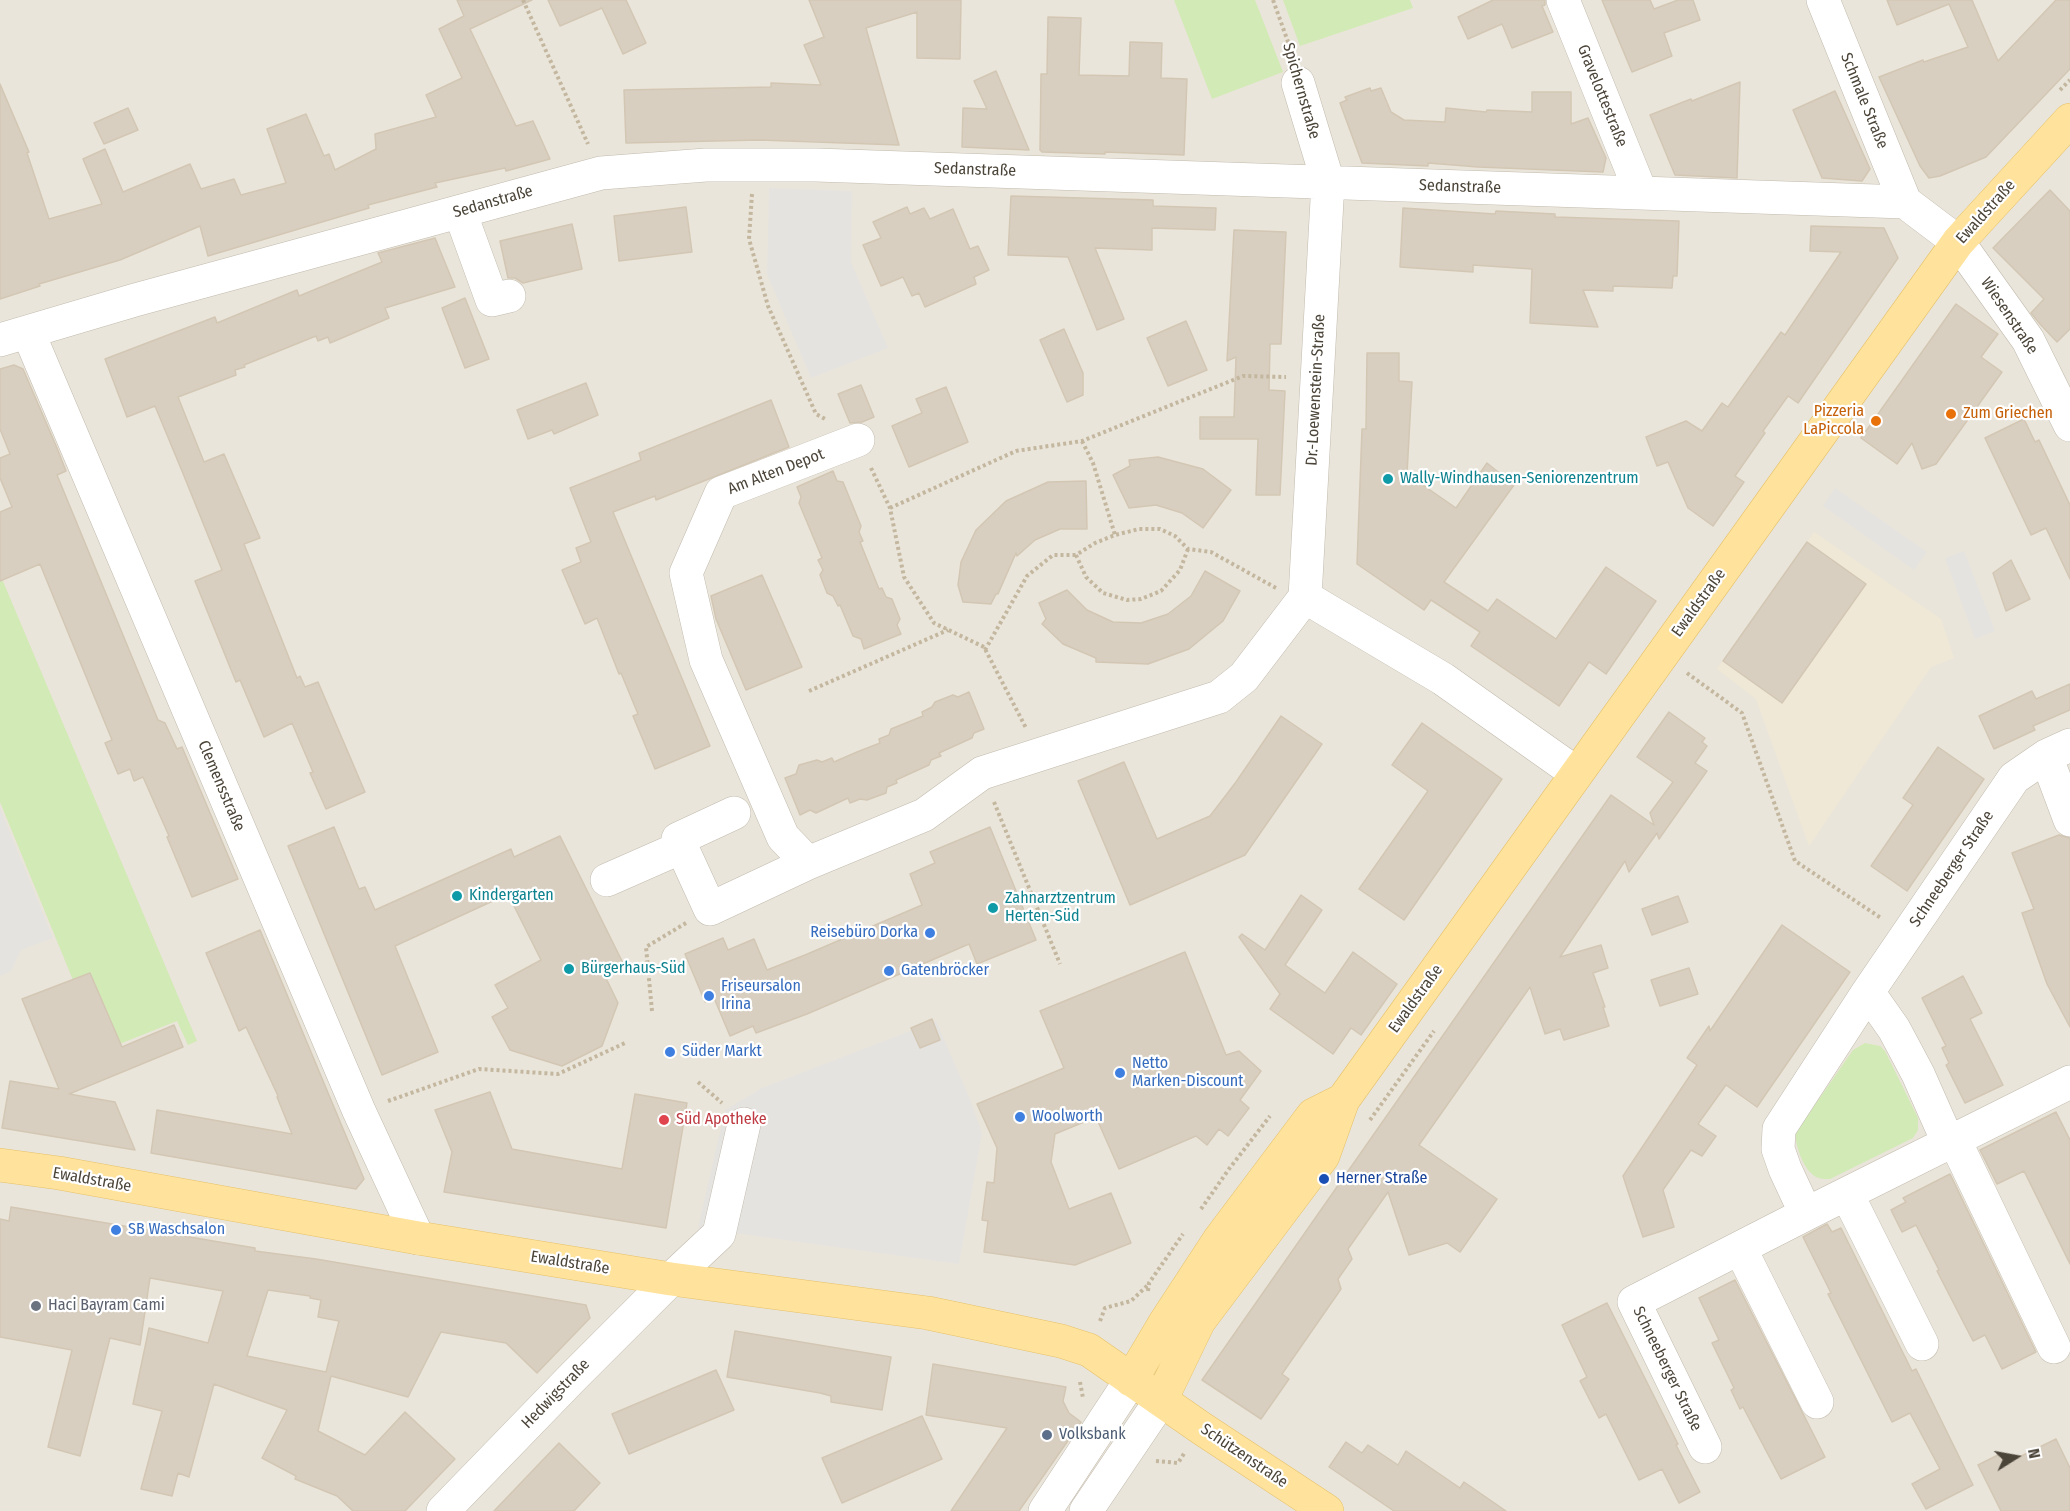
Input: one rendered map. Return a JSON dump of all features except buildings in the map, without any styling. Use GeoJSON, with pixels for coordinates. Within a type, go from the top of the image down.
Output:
{"type":"FeatureCollection","features":[{"type":"Feature","properties":{"kind":"main road","name":"Ewaldstraße"},"geometry":{"type":"LineString","coordinates":[[0,1165],[59,1173],[418,1238],[671,1279],[816,1300],[928,1313],[1060,1341],[1089,1350],[1161,1400],[1199,1321],[1323,1156],[1343,1100],[1958,242],[2070,120]]}},
{"type":"Feature","properties":{"kind":"main road","name":"Ewaldstraße"},"geometry":{"type":"LineString","coordinates":[[1131,1380],[1219,1240],[1306,1124],[1313,1115],[1343,1100]]}},
{"type":"Feature","properties":{"kind":"main road","name":"Schützenstraße"},"geometry":{"type":"LineString","coordinates":[[1161,1400],[1327,1511]]}},
{"type":"Feature","properties":{"kind":"street","name":"Gravelottestraße"},"geometry":{"type":"LineString","coordinates":[[1563,0],[1641,193]]}},
{"type":"Feature","properties":{"kind":"street","name":"Schmale Straße"},"geometry":{"type":"LineString","coordinates":[[1823,0],[1905,202]]}},
{"type":"Feature","properties":{"kind":"street","name":"Spichernstraße"},"geometry":{"type":"LineString","coordinates":[[1298,83],[1328,182]]}},
{"type":"Feature","properties":{"kind":"street","name":"Sedanstraße"},"geometry":{"type":"LineString","coordinates":[[14,336],[135,300],[601,173],[705,165],[752,164],[1905,202]]}},
{"type":"Feature","properties":{"kind":"street","name":"Dr.-Loewenstein-Straße"},"geometry":{"type":"LineString","coordinates":[[1305,597],[1328,182]]}},
{"type":"Feature","properties":{"kind":"street"},"geometry":{"type":"LineString","coordinates":[[1905,202],[1958,242]]}},
{"type":"Feature","properties":{"kind":"street"},"geometry":{"type":"LineString","coordinates":[[460,212],[492,300],[509,296]]}},
{"type":"Feature","properties":{"kind":"street","name":"Wiesenstraße"},"geometry":{"type":"LineString","coordinates":[[1958,242],[2028,340],[2070,425]]}},
{"type":"Feature","properties":{"kind":"street","name":"Clemensstraße"},"geometry":{"type":"LineString","coordinates":[[14,336],[418,1238]]}},
{"type":"Feature","properties":{"kind":"street","name":"Am Alten Depot"},"geometry":{"type":"LineString","coordinates":[[808,863],[783,837],[706,660],[686,573],[721,493],[858,440]]}},
{"type":"Feature","properties":{"kind":"street"},"geometry":{"type":"LineString","coordinates":[[734,813],[678,838],[710,909],[808,863],[924,815],[982,773],[1219,697],[1244,677],[1305,597],[1443,679],[1576,773]]}},
{"type":"Feature","properties":{"kind":"street","name":"Schneeberger Straße"},"geometry":{"type":"LineString","coordinates":[[1806,1214],[1778,1149],[1779,1129],[1868,992],[2014,778],[2058,750],[2070,820]]}},
{"type":"Feature","properties":{"kind":"street"},"geometry":{"type":"LineString","coordinates":[[607,880],[682,847]]}},
{"type":"Feature","properties":{"kind":"street"},"geometry":{"type":"LineString","coordinates":[[1868,992],[1894,1029],[1918,1074],[2054,1347]]}},
{"type":"Feature","properties":{"kind":"street","name":"Schneeberger Straße"},"geometry":{"type":"LineString","coordinates":[[1705,1447],[1634,1302],[2070,1082]]}},
{"type":"Feature","properties":{"kind":"street"},"geometry":{"type":"LineString","coordinates":[[671,1279],[719,1234],[744,1124]]}},
{"type":"Feature","properties":{"kind":"street"},"geometry":{"type":"LineString","coordinates":[[1847,1194],[1922,1344]]}},
{"type":"Feature","properties":{"kind":"street"},"geometry":{"type":"LineString","coordinates":[[1740,1248],[1817,1402]]}},
{"type":"Feature","properties":{"kind":"street","name":"Hedwigstraße"},"geometry":{"type":"LineString","coordinates":[[443,1511],[671,1279]]}},
{"type":"Feature","properties":{"kind":"street"},"geometry":{"type":"LineString","coordinates":[[1045,1511],[1131,1380]]}},
{"type":"Feature","properties":{"kind":"street"},"geometry":{"type":"LineString","coordinates":[[1086,1511],[1161,1400]]}},
{"type":"Feature","properties":{"kind":"path"},"geometry":{"type":"LineString","coordinates":[[523,0],[601,173]]}},
{"type":"Feature","properties":{"kind":"path","name":"Spichernstraße"},"geometry":{"type":"LineString","coordinates":[[1273,0],[1301,79],[1298,83]]}},
{"type":"Feature","properties":{"kind":"path"},"geometry":{"type":"LineString","coordinates":[[752,164],[749,239],[768,306],[816,414],[858,440],[890,508],[904,577],[934,623],[984,647],[1038,755]]}},
{"type":"Feature","properties":{"kind":"path"},"geometry":{"type":"LineString","coordinates":[[890,508],[1016,451],[1082,441],[1243,376],[1317,378]]}},
{"type":"Feature","properties":{"kind":"path"},"geometry":{"type":"LineString","coordinates":[[1082,441],[1093,463],[1115,535]]}},
{"type":"Feature","properties":{"kind":"path"},"geometry":{"type":"LineString","coordinates":[[985,650],[1027,576],[1053,555],[1076,555],[1095,543],[1115,535],[1140,530],[1160,529],[1175,536],[1188,549],[1211,552],[1283,591],[1305,597]]}},
{"type":"Feature","properties":{"kind":"path"},"geometry":{"type":"LineString","coordinates":[[1076,555],[1086,577],[1104,593],[1127,600],[1141,599],[1161,591],[1180,570],[1188,549]]}},
{"type":"Feature","properties":{"kind":"path"},"geometry":{"type":"LineString","coordinates":[[809,691],[948,630]]}},
{"type":"Feature","properties":{"kind":"path"},"geometry":{"type":"LineString","coordinates":[[1654,665],[1686,672],[1742,713],[1795,861],[1907,935]]}},
{"type":"Feature","properties":{"kind":"path"},"geometry":{"type":"LineString","coordinates":[[982,773],[1060,963]]}},
{"type":"Feature","properties":{"kind":"path"},"geometry":{"type":"LineString","coordinates":[[652,1011],[646,947],[710,909]]}},
{"type":"Feature","properties":{"kind":"path"},"geometry":{"type":"LineString","coordinates":[[353,1096],[479,1069],[558,1074],[625,1043]]}},
{"type":"Feature","properties":{"kind":"shaded area"},"geometry":{"type":"Polygon","coordinates":[[[0,0],[2070,0],[2070,1511],[0,1511],[0,0]]]}},
{"type":"Feature","properties":{"kind":"shaded area"},"geometry":{"type":"Polygon","coordinates":[[[769,188],[852,191],[851,262],[888,348],[811,378],[767,274],[769,188]]]}},
{"type":"Feature","properties":{"kind":"shaded area"},"geometry":{"type":"Polygon","coordinates":[[[1835,488],[1927,552],[1914,570],[1823,506],[1835,488]]]}},
{"type":"Feature","properties":{"kind":"shaded area"},"geometry":{"type":"Polygon","coordinates":[[[1814,532],[1941,619],[1954,658],[1931,667],[1809,846],[1756,699],[1717,669],[1814,532]]]}},
{"type":"Feature","properties":{"kind":"shaded area"},"geometry":{"type":"Polygon","coordinates":[[[1964,551],[1995,631],[1975,639],[1945,558],[1964,551]]]}},
{"type":"Feature","properties":{"kind":"shaded area"},"geometry":{"type":"Polygon","coordinates":[[[0,808],[53,938],[21,950],[11,971],[0,976],[0,808]]]}},
{"type":"Feature","properties":{"kind":"shaded area"},"geometry":{"type":"Polygon","coordinates":[[[936,1021],[970,1099],[982,1133],[959,1264],[698,1228],[725,1110],[762,1088],[936,1021]]]}},
{"type":"Feature","properties":{"kind":"green space"},"geometry":{"type":"Polygon","coordinates":[[[1174,0],[1255,0],[1283,72],[1212,99],[1174,0]]]}},
{"type":"Feature","properties":{"kind":"green space"},"geometry":{"type":"Polygon","coordinates":[[[1283,0],[1410,0],[1413,8],[1300,46],[1283,0]]]}},
{"type":"Feature","properties":{"kind":"green space"},"geometry":{"type":"Polygon","coordinates":[[[2,579],[197,1041],[188,1045],[177,1021],[102,1051],[0,802],[0,580],[2,579]]]}},
{"type":"Feature","properties":{"kind":"green space"},"geometry":{"type":"Polygon","coordinates":[[[1865,1043],[1880,1046],[1885,1051],[1918,1118],[1918,1130],[1913,1138],[1830,1179],[1817,1178],[1802,1160],[1796,1142],[1796,1132],[1853,1050],[1865,1043]]]}},
{"type":"Feature","properties":{"kind":"place","name":"Zum Griechen"},"geometry":{"type":"Point","coordinates":[1951,414]}},
{"type":"Feature","properties":{"kind":"place","name":"Pizzeria LaPiccola"},"geometry":{"type":"Point","coordinates":[1876,421]}},
{"type":"Feature","properties":{"kind":"place","name":"Wally-Windhausen-Seniorenzentrum"},"geometry":{"type":"Point","coordinates":[1388,479]}},
{"type":"Feature","properties":{"kind":"place","name":"Kindergarten"},"geometry":{"type":"Point","coordinates":[457,896]}},
{"type":"Feature","properties":{"kind":"place","name":"Zahnarztzentrum Herten-Süd"},"geometry":{"type":"Point","coordinates":[993,908]}},
{"type":"Feature","properties":{"kind":"place","name":"Reisebüro Dorka"},"geometry":{"type":"Point","coordinates":[930,933]}},
{"type":"Feature","properties":{"kind":"place","name":"Bürgerhaus-Süd"},"geometry":{"type":"Point","coordinates":[569,969]}},
{"type":"Feature","properties":{"kind":"place","name":"Gatenbröcker"},"geometry":{"type":"Point","coordinates":[889,971]}},
{"type":"Feature","properties":{"kind":"place","name":"Friseursalon Irina"},"geometry":{"type":"Point","coordinates":[709,996]}},
{"type":"Feature","properties":{"kind":"place","name":"Süder Markt"},"geometry":{"type":"Point","coordinates":[670,1052]}},
{"type":"Feature","properties":{"kind":"place","name":"Netto Marken-Discount"},"geometry":{"type":"Point","coordinates":[1120,1073]}},
{"type":"Feature","properties":{"kind":"place","name":"Woolworth"},"geometry":{"type":"Point","coordinates":[1020,1117]}},
{"type":"Feature","properties":{"kind":"place","name":"Süd Apotheke"},"geometry":{"type":"Point","coordinates":[664,1120]}},
{"type":"Feature","properties":{"kind":"place","name":"Herner Straße"},"geometry":{"type":"Point","coordinates":[1324,1179]}},
{"type":"Feature","properties":{"kind":"place","name":"SB Waschsalon"},"geometry":{"type":"Point","coordinates":[116,1230]}},
{"type":"Feature","properties":{"kind":"place","name":"Haci Bayram Cami"},"geometry":{"type":"Point","coordinates":[36,1306]}},
{"type":"Feature","properties":{"kind":"place","name":"Volksbank"},"geometry":{"type":"Point","coordinates":[1047,1435]}}]}
